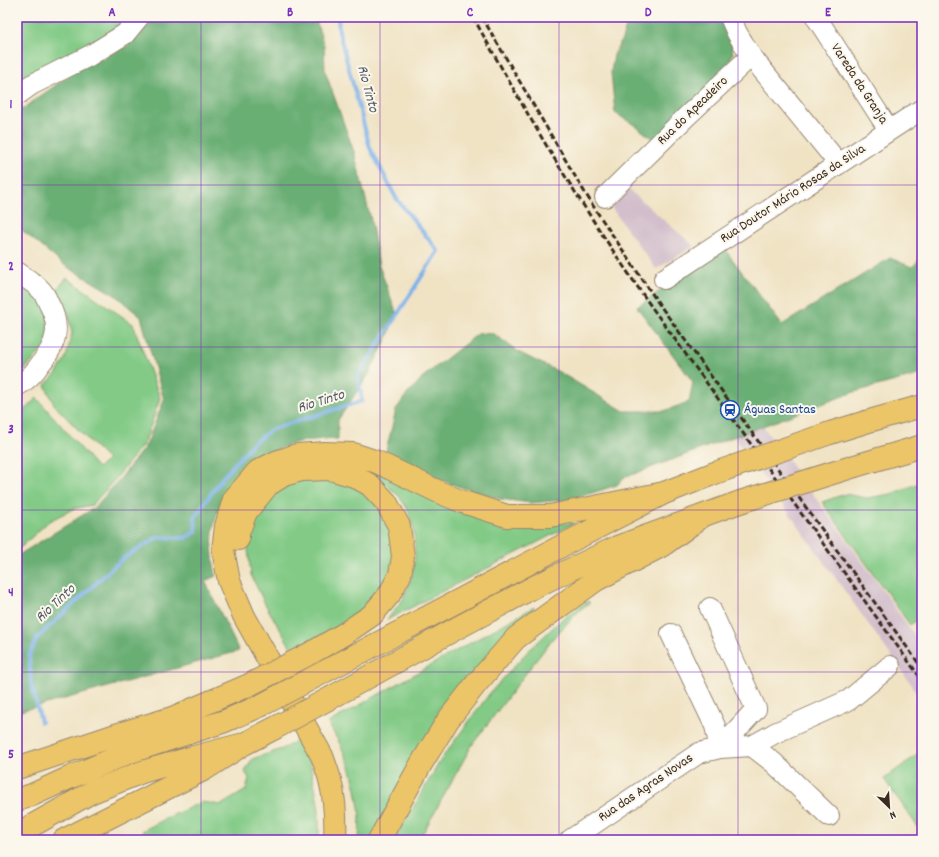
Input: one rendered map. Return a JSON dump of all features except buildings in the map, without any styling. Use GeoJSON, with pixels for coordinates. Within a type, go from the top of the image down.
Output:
{"type":"FeatureCollection","features":[{"type":"Feature","properties":{"kind":"highway"},"geometry":{"type":"LineString","coordinates":[[22,800],[130,752],[225,721],[260,706],[557,548],[664,493],[830,432],[922,406]]}},
{"type":"Feature","properties":{"kind":"highway"},"geometry":{"type":"LineString","coordinates":[[64,840],[205,769],[244,744],[536,586],[617,548],[740,502],[922,446]]}},
{"type":"Feature","properties":{"kind":"highway"},"geometry":{"type":"LineString","coordinates":[[335,840],[335,803],[330,779],[322,756],[244,616],[229,581],[223,550],[226,526],[234,499],[258,471],[276,462],[297,455],[325,453],[353,454],[377,462],[463,502],[507,516],[550,516],[664,493]]}},
{"type":"Feature","properties":{"kind":"highway"},"geometry":{"type":"LineString","coordinates":[[17,768],[172,718],[249,685],[311,653],[344,634],[372,615],[389,595],[400,575],[403,556],[399,526],[386,502],[370,485],[354,476],[330,469],[302,470],[284,475],[268,485],[246,512],[238,534],[238,552],[242,578],[254,602],[326,733],[341,770],[350,810],[349,840]]}},
{"type":"Feature","properties":{"kind":"highway"},"geometry":{"type":"LineString","coordinates":[[379,840],[421,764],[448,720],[476,684],[516,638],[596,580],[663,545],[701,517]]}},
{"type":"Feature","properties":{"kind":"highway"},"geometry":{"type":"LineString","coordinates":[[17,834],[92,792],[142,772],[244,744]]}},
{"type":"Feature","properties":{"kind":"street"},"geometry":{"type":"LineString","coordinates":[[17,95],[31,86],[89,56],[125,34],[139,17]]}},
{"type":"Feature","properties":{"kind":"street"},"geometry":{"type":"LineString","coordinates":[[730,17],[750,56],[839,164]]}},
{"type":"Feature","properties":{"kind":"street","name":"Vareda da Granja"},"geometry":{"type":"LineString","coordinates":[[816,17],[890,130]]}},
{"type":"Feature","properties":{"kind":"street","name":"Rua do Apeadeiro"},"geometry":{"type":"LineString","coordinates":[[605,197],[750,56]]}},
{"type":"Feature","properties":{"kind":"street","name":"Rua Doutor Mário Rosas da Silva"},"geometry":{"type":"LineString","coordinates":[[664,279],[922,109]]}},
{"type":"Feature","properties":{"kind":"street"},"geometry":{"type":"LineString","coordinates":[[17,272],[40,288],[54,312],[56,336],[46,358],[34,372],[17,386]]}},
{"type":"Feature","properties":{"kind":"street"},"geometry":{"type":"LineString","coordinates":[[710,608],[756,709],[720,748]]}},
{"type":"Feature","properties":{"kind":"street"},"geometry":{"type":"LineString","coordinates":[[671,634],[715,726],[720,748]]}},
{"type":"Feature","properties":{"kind":"street","name":"Rua das Agras Novas"},"geometry":{"type":"LineString","coordinates":[[570,840],[698,753],[720,748],[752,746],[775,733],[849,700],[890,666]]}},
{"type":"Feature","properties":{"kind":"street"},"geometry":{"type":"LineString","coordinates":[[752,746],[774,763],[829,816]]}},
{"type":"Feature","properties":{"kind":"shaded area"},"geometry":{"type":"Polygon","coordinates":[[[627,188],[694,246],[656,269],[608,203],[627,188]]]}},
{"type":"Feature","properties":{"kind":"shaded area"},"geometry":{"type":"Polygon","coordinates":[[[668,298],[849,543],[922,646],[922,699],[646,313],[668,298]]]}},
{"type":"Feature","properties":{"kind":"green space"},"geometry":{"type":"Polygon","coordinates":[[[17,17],[128,17],[118,30],[17,86],[17,17]]]}},
{"type":"Feature","properties":{"kind":"green space"},"geometry":{"type":"Polygon","coordinates":[[[152,17],[315,17],[324,46],[325,71],[354,152],[371,220],[379,266],[396,312],[388,336],[369,374],[338,420],[338,439],[310,440],[276,450],[256,461],[230,489],[221,503],[214,523],[212,544],[216,576],[205,581],[239,651],[17,712],[17,556],[94,508],[120,479],[147,444],[164,400],[141,317],[115,295],[64,265],[17,226],[17,113],[74,72],[127,46],[151,22],[152,17]]]}},
{"type":"Feature","properties":{"kind":"green space"},"geometry":{"type":"Polygon","coordinates":[[[625,17],[728,17],[733,54],[720,79],[654,140],[636,126],[615,113],[611,72],[614,55],[622,39],[628,21],[625,17]]]}},
{"type":"Feature","properties":{"kind":"green space"},"geometry":{"type":"Polygon","coordinates":[[[723,247],[782,325],[890,258],[912,267],[922,257],[922,374],[854,392],[623,478],[617,485],[573,499],[531,503],[500,499],[436,478],[386,451],[396,410],[404,398],[423,377],[479,333],[494,334],[520,353],[559,372],[624,411],[664,411],[689,402],[693,382],[637,307],[723,247]]]}},
{"type":"Feature","properties":{"kind":"green space"},"geometry":{"type":"Polygon","coordinates":[[[17,277],[43,302],[49,317],[46,346],[17,378],[17,277]]]}},
{"type":"Feature","properties":{"kind":"green space"},"geometry":{"type":"Polygon","coordinates":[[[67,278],[133,324],[160,398],[145,442],[118,476],[92,505],[73,509],[49,521],[17,551],[17,416],[37,398],[98,468],[108,460],[55,406],[45,385],[57,373],[66,357],[72,333],[68,313],[55,291],[67,278]]]}},
{"type":"Feature","properties":{"kind":"green space"},"geometry":{"type":"Polygon","coordinates":[[[350,461],[533,525],[575,523],[387,620],[403,599],[412,576],[415,556],[414,531],[408,510],[399,496],[377,477],[350,461]]]}},
{"type":"Feature","properties":{"kind":"green space"},"geometry":{"type":"Polygon","coordinates":[[[305,477],[335,479],[362,488],[379,506],[391,531],[395,555],[387,579],[373,600],[358,616],[293,651],[265,604],[251,575],[248,550],[251,525],[265,503],[280,486],[305,477]]]}},
{"type":"Feature","properties":{"kind":"green space"},"geometry":{"type":"Polygon","coordinates":[[[922,482],[922,616],[910,625],[822,502],[845,494],[867,498],[891,494],[922,482]]]}},
{"type":"Feature","properties":{"kind":"green space"},"geometry":{"type":"Polygon","coordinates":[[[588,601],[590,603],[581,609],[554,637],[472,745],[419,840],[394,840],[442,758],[490,693],[522,659],[521,658],[561,620],[572,614],[573,611],[588,601]]]}},
{"type":"Feature","properties":{"kind":"green space"},"geometry":{"type":"Polygon","coordinates":[[[534,607],[535,611],[371,840],[359,840],[360,814],[350,766],[328,723],[534,607]]]}},
{"type":"Feature","properties":{"kind":"green space"},"geometry":{"type":"Polygon","coordinates":[[[300,739],[310,763],[315,787],[319,810],[318,840],[147,840],[142,831],[169,817],[202,802],[221,805],[246,790],[249,778],[245,772],[252,759],[282,749],[300,739]]]}},
{"type":"Feature","properties":{"kind":"green space"},"geometry":{"type":"Polygon","coordinates":[[[922,751],[922,833],[884,779],[922,751]]]}},
{"type":"Feature","properties":{"kind":"waterway","name":"Rio Tinto"},"geometry":{"type":"LineString","coordinates":[[41,722],[31,683],[29,656],[38,637],[122,559],[158,537],[185,538],[196,532],[195,517],[222,478],[253,443],[272,429],[362,401],[358,376],[438,251],[396,198],[370,148],[339,32],[338,17]]}},
{"type":"Feature","properties":{"kind":"railway"},"geometry":{"type":"LineString","coordinates":[[473,17],[546,145],[622,264],[922,680]]}},
{"type":"Feature","properties":{"kind":"railway"},"geometry":{"type":"LineString","coordinates":[[482,17],[579,183],[659,304],[922,668]]}},
{"type":"Feature","properties":{"kind":"place","name":"Águas Santas"},"geometry":{"type":"Point","coordinates":[730,410]}}]}
